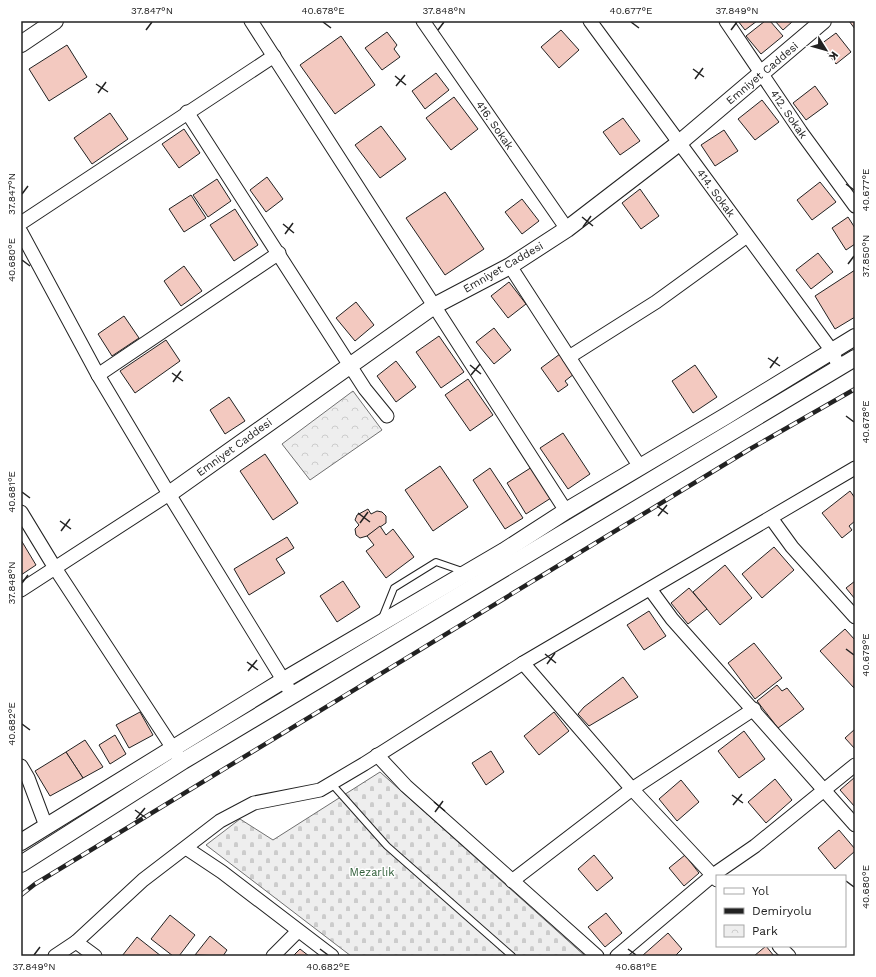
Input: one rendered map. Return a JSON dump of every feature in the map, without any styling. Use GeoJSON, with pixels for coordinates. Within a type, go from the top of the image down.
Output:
{"type":"FeatureCollection","features":[{"type":"Feature","properties":{"kind":"street"},"geometry":{"type":"LineString","coordinates":[[21,44],[55,21]]}},
{"type":"Feature","properties":{"kind":"street"},"geometry":{"type":"LineString","coordinates":[[251,21],[566,511]]}},
{"type":"Feature","properties":{"kind":"street","name":"416. Sokak"},"geometry":{"type":"LineString","coordinates":[[423,21],[567,229]]}},
{"type":"Feature","properties":{"kind":"street","name":"414. Sokak"},"geometry":{"type":"LineString","coordinates":[[590,21],[832,351],[839,367]]}},
{"type":"Feature","properties":{"kind":"street","name":"412. Sokak"},"geometry":{"type":"LineString","coordinates":[[726,21],[801,132],[855,206]]}},
{"type":"Feature","properties":{"kind":"street","name":"Emniyet Caddesi"},"geometry":{"type":"LineString","coordinates":[[169,494],[350,364],[434,306],[510,266],[567,229],[679,143],[823,21]]}},
{"type":"Feature","properties":{"kind":"street"},"geometry":{"type":"LineString","coordinates":[[21,223],[274,56]]}},
{"type":"Feature","properties":{"kind":"street"},"geometry":{"type":"LineString","coordinates":[[187,112],[365,389],[387,416]]}},
{"type":"Feature","properties":{"kind":"street"},"geometry":{"type":"LineString","coordinates":[[21,232],[98,375],[293,696]]}},
{"type":"Feature","properties":{"kind":"street"},"geometry":{"type":"LineString","coordinates":[[569,357],[656,302],[747,236]]}},
{"type":"Feature","properties":{"kind":"street"},"geometry":{"type":"LineString","coordinates":[[98,375],[279,253]]}},
{"type":"Feature","properties":{"kind":"street"},"geometry":{"type":"LineString","coordinates":[[510,266],[640,467]]}},
{"type":"Feature","properties":{"kind":"street"},"geometry":{"type":"LineString","coordinates":[[21,842],[284,680],[855,337]]}},
{"type":"Feature","properties":{"kind":"street"},"geometry":{"type":"LineString","coordinates":[[21,864],[183,762],[855,358]]}},
{"type":"Feature","properties":{"kind":"street"},"geometry":{"type":"LineString","coordinates":[[55,956],[76,942],[143,880],[220,821],[254,803],[320,790],[523,662],[855,468]]}},
{"type":"Feature","properties":{"kind":"street"},"geometry":{"type":"LineString","coordinates":[[21,590],[169,494]]}},
{"type":"Feature","properties":{"kind":"street"},"geometry":{"type":"LineString","coordinates":[[21,512],[55,568],[172,749],[183,762]]}},
{"type":"Feature","properties":{"kind":"street"},"geometry":{"type":"LineString","coordinates":[[771,518],[792,547],[855,617]]}},
{"type":"Feature","properties":{"kind":"street"},"geometry":{"type":"LineString","coordinates":[[650,589],[672,619],[754,709],[855,825]]}},
{"type":"Feature","properties":{"kind":"street"},"geometry":{"type":"LineString","coordinates":[[523,662],[632,789],[715,877],[617,956]]}},
{"type":"Feature","properties":{"kind":"street"},"geometry":{"type":"LineString","coordinates":[[512,882],[632,789],[754,709]]}},
{"type":"Feature","properties":{"kind":"street"},"geometry":{"type":"LineString","coordinates":[[377,755],[406,786],[512,882],[597,956]]}},
{"type":"Feature","properties":{"kind":"street"},"geometry":{"type":"LineString","coordinates":[[718,875],[855,765]]}},
{"type":"Feature","properties":{"kind":"street"},"geometry":{"type":"LineString","coordinates":[[21,766],[28,778],[46,826]]}},
{"type":"Feature","properties":{"kind":"street"},"geometry":{"type":"LineString","coordinates":[[186,848],[222,872],[332,956]]}},
{"type":"Feature","properties":{"kind":"street"},"geometry":{"type":"LineString","coordinates":[[273,956],[298,931]]}},
{"type":"Feature","properties":{"kind":"street"},"geometry":{"type":"LineString","coordinates":[[76,942],[95,956]]}},
{"type":"Feature","properties":{"kind":"street"},"geometry":{"type":"LineString","coordinates":[[781,947],[790,956]]}},
{"type":"Feature","properties":{"kind":"lane"},"geometry":{"type":"LineString","coordinates":[[380,623],[394,588],[436,562],[466,572]]}},
{"type":"Feature","properties":{"kind":"lane"},"geometry":{"type":"LineString","coordinates":[[331,783],[386,846],[512,956]]}},
{"type":"Feature","properties":{"kind":"green space"},"geometry":{"type":"Polygon","coordinates":[[[353,391],[382,430],[310,480],[282,444],[353,391]]]}},
{"type":"Feature","properties":{"kind":"green space","name":"Mezarlık"},"geometry":{"type":"Polygon","coordinates":[[[380,772],[585,956],[351,956],[206,845],[240,819],[273,840],[380,772]]]}},
{"type":"Feature","properties":{"kind":"building"},"geometry":{"type":"Polygon","coordinates":[[[738,21],[757,21],[745,30],[738,21]]]}},
{"type":"Feature","properties":{"kind":"building"},"geometry":{"type":"Polygon","coordinates":[[[765,21],[770,21],[783,36],[761,54],[746,36],[765,21]]]}},
{"type":"Feature","properties":{"kind":"building"},"geometry":{"type":"Polygon","coordinates":[[[775,21],[793,21],[783,30],[775,21]]]}},
{"type":"Feature","properties":{"kind":"building"},"geometry":{"type":"Polygon","coordinates":[[[849,21],[855,21],[855,29],[849,21]]]}},
{"type":"Feature","properties":{"kind":"building"},"geometry":{"type":"Polygon","coordinates":[[[561,30],[579,50],[559,68],[541,47],[561,30]]]}},
{"type":"Feature","properties":{"kind":"building"},"geometry":{"type":"Polygon","coordinates":[[[387,32],[397,45],[394,49],[400,57],[382,70],[365,48],[387,32]]]}},
{"type":"Feature","properties":{"kind":"building"},"geometry":{"type":"Polygon","coordinates":[[[836,33],[851,52],[836,64],[821,44],[836,33]]]}},
{"type":"Feature","properties":{"kind":"building"},"geometry":{"type":"Polygon","coordinates":[[[341,36],[375,85],[335,114],[300,65],[341,36]]]}},
{"type":"Feature","properties":{"kind":"building"},"geometry":{"type":"Polygon","coordinates":[[[67,45],[87,77],[49,101],[29,69],[67,45]]]}},
{"type":"Feature","properties":{"kind":"building"},"geometry":{"type":"Polygon","coordinates":[[[436,73],[449,90],[425,109],[412,91],[436,73]]]}},
{"type":"Feature","properties":{"kind":"building"},"geometry":{"type":"Polygon","coordinates":[[[815,86],[828,104],[806,120],[793,103],[815,86]]]}},
{"type":"Feature","properties":{"kind":"building"},"geometry":{"type":"Polygon","coordinates":[[[454,97],[478,129],[451,150],[426,118],[454,97]]]}},
{"type":"Feature","properties":{"kind":"building"},"geometry":{"type":"Polygon","coordinates":[[[762,100],[779,122],[755,140],[738,119],[762,100]]]}},
{"type":"Feature","properties":{"kind":"building"},"geometry":{"type":"Polygon","coordinates":[[[110,113],[128,139],[92,164],[74,138],[110,113]]]}},
{"type":"Feature","properties":{"kind":"building"},"geometry":{"type":"Polygon","coordinates":[[[623,118],[640,141],[620,155],[603,132],[623,118]]]}},
{"type":"Feature","properties":{"kind":"building"},"geometry":{"type":"Polygon","coordinates":[[[381,126],[406,159],[380,178],[355,145],[381,126]]]}},
{"type":"Feature","properties":{"kind":"building"},"geometry":{"type":"Polygon","coordinates":[[[184,129],[200,153],[179,168],[162,144],[184,129]]]}},
{"type":"Feature","properties":{"kind":"building"},"geometry":{"type":"Polygon","coordinates":[[[724,130],[738,151],[715,166],[701,145],[724,130]]]}},
{"type":"Feature","properties":{"kind":"building"},"geometry":{"type":"Polygon","coordinates":[[[267,177],[283,199],[266,212],[250,190],[267,177]]]}},
{"type":"Feature","properties":{"kind":"building"},"geometry":{"type":"Polygon","coordinates":[[[217,179],[231,201],[208,217],[193,195],[217,179]]]}},
{"type":"Feature","properties":{"kind":"building"},"geometry":{"type":"Polygon","coordinates":[[[820,182],[836,202],[812,220],[797,200],[820,182]]]}},
{"type":"Feature","properties":{"kind":"building"},"geometry":{"type":"Polygon","coordinates":[[[640,189],[659,216],[641,229],[622,203],[640,189]]]}},
{"type":"Feature","properties":{"kind":"building"},"geometry":{"type":"Polygon","coordinates":[[[445,192],[484,249],[445,275],[406,218],[445,192]]]}},
{"type":"Feature","properties":{"kind":"building"},"geometry":{"type":"Polygon","coordinates":[[[191,195],[206,218],[184,232],[169,209],[191,195]]]}},
{"type":"Feature","properties":{"kind":"building"},"geometry":{"type":"Polygon","coordinates":[[[522,199],[539,221],[522,234],[505,212],[522,199]]]}},
{"type":"Feature","properties":{"kind":"building"},"geometry":{"type":"Polygon","coordinates":[[[235,209],[258,245],[234,261],[210,225],[235,209]]]}},
{"type":"Feature","properties":{"kind":"building"},"geometry":{"type":"Polygon","coordinates":[[[848,217],[855,228],[855,244],[846,250],[832,228],[848,217]]]}},
{"type":"Feature","properties":{"kind":"building"},"geometry":{"type":"Polygon","coordinates":[[[818,253],[833,272],[811,289],[796,270],[818,253]]]}},
{"type":"Feature","properties":{"kind":"building"},"geometry":{"type":"Polygon","coordinates":[[[184,266],[202,291],[181,306],[164,281],[184,266]]]}},
{"type":"Feature","properties":{"kind":"building"},"geometry":{"type":"Polygon","coordinates":[[[855,270],[855,317],[835,329],[815,296],[855,270]]]}},
{"type":"Feature","properties":{"kind":"building"},"geometry":{"type":"Polygon","coordinates":[[[509,282],[526,304],[508,318],[491,296],[509,282]]]}},
{"type":"Feature","properties":{"kind":"building"},"geometry":{"type":"Polygon","coordinates":[[[356,302],[374,325],[355,341],[336,318],[356,302]]]}},
{"type":"Feature","properties":{"kind":"building"},"geometry":{"type":"Polygon","coordinates":[[[124,316],[139,338],[112,356],[98,334],[124,316]]]}},
{"type":"Feature","properties":{"kind":"building"},"geometry":{"type":"Polygon","coordinates":[[[494,328],[511,350],[494,364],[476,342],[494,328]]]}},
{"type":"Feature","properties":{"kind":"building"},"geometry":{"type":"Polygon","coordinates":[[[439,336],[464,372],[441,388],[416,352],[439,336]]]}},
{"type":"Feature","properties":{"kind":"building"},"geometry":{"type":"Polygon","coordinates":[[[166,340],[180,361],[135,393],[120,371],[166,340]]]}},
{"type":"Feature","properties":{"kind":"building"},"geometry":{"type":"Polygon","coordinates":[[[560,354],[574,374],[565,381],[568,385],[558,392],[541,368],[560,354]]]}},
{"type":"Feature","properties":{"kind":"building"},"geometry":{"type":"Polygon","coordinates":[[[396,361],[416,387],[396,402],[377,376],[396,361]]]}},
{"type":"Feature","properties":{"kind":"building"},"geometry":{"type":"Polygon","coordinates":[[[695,365],[717,397],[693,413],[672,381],[695,365]]]}},
{"type":"Feature","properties":{"kind":"building"},"geometry":{"type":"Polygon","coordinates":[[[468,379],[493,415],[470,431],[445,395],[468,379]]]}},
{"type":"Feature","properties":{"kind":"building"},"geometry":{"type":"Polygon","coordinates":[[[229,397],[245,421],[225,434],[210,410],[229,397]]]}},
{"type":"Feature","properties":{"kind":"building"},"geometry":{"type":"Polygon","coordinates":[[[563,433],[590,474],[568,489],[540,448],[563,433]]]}},
{"type":"Feature","properties":{"kind":"building"},"geometry":{"type":"Polygon","coordinates":[[[265,454],[298,503],[273,520],[240,471],[265,454]]]}},
{"type":"Feature","properties":{"kind":"building"},"geometry":{"type":"Polygon","coordinates":[[[440,466],[468,507],[433,531],[405,490],[440,466]]]}},
{"type":"Feature","properties":{"kind":"building"},"geometry":{"type":"Polygon","coordinates":[[[532,467],[551,498],[526,514],[507,483],[532,467]]]}},
{"type":"Feature","properties":{"kind":"building"},"geometry":{"type":"Polygon","coordinates":[[[490,468],[523,518],[505,529],[473,480],[490,468]]]}},
{"type":"Feature","properties":{"kind":"building"},"geometry":{"type":"Polygon","coordinates":[[[850,491],[855,498],[855,521],[849,526],[852,530],[842,538],[822,513],[850,491]]]}},
{"type":"Feature","properties":{"kind":"building"},"geometry":{"type":"Polygon","coordinates":[[[368,509],[371,514],[377,511],[382,512],[386,516],[386,523],[367,536],[360,538],[356,535],[355,529],[359,525],[355,520],[357,515],[368,509]]]}},
{"type":"Feature","properties":{"kind":"building"},"geometry":{"type":"Polygon","coordinates":[[[380,526],[386,535],[393,529],[414,557],[386,578],[366,551],[374,545],[367,536],[380,526]]]}},
{"type":"Feature","properties":{"kind":"building"},"geometry":{"type":"Polygon","coordinates":[[[287,537],[294,548],[276,559],[285,573],[249,595],[234,569],[287,537]]]}},
{"type":"Feature","properties":{"kind":"building"},"geometry":{"type":"Polygon","coordinates":[[[21,540],[36,565],[21,575],[21,540]]]}},
{"type":"Feature","properties":{"kind":"building"},"geometry":{"type":"Polygon","coordinates":[[[774,547],[794,570],[762,598],[742,574],[774,547]]]}},
{"type":"Feature","properties":{"kind":"building"},"geometry":{"type":"Polygon","coordinates":[[[725,565],[752,598],[720,625],[693,592],[725,565]]]}},
{"type":"Feature","properties":{"kind":"building"},"geometry":{"type":"Polygon","coordinates":[[[343,581],[360,607],[337,622],[320,596],[343,581]]]}},
{"type":"Feature","properties":{"kind":"building"},"geometry":{"type":"Polygon","coordinates":[[[855,581],[855,599],[846,588],[855,581]]]}},
{"type":"Feature","properties":{"kind":"building"},"geometry":{"type":"Polygon","coordinates":[[[689,588],[707,609],[688,624],[671,603],[689,588]]]}},
{"type":"Feature","properties":{"kind":"building"},"geometry":{"type":"Polygon","coordinates":[[[649,611],[666,636],[644,650],[627,625],[649,611]]]}},
{"type":"Feature","properties":{"kind":"building"},"geometry":{"type":"Polygon","coordinates":[[[845,629],[855,640],[854,688],[820,651],[845,629]]]}},
{"type":"Feature","properties":{"kind":"building"},"geometry":{"type":"Polygon","coordinates":[[[754,643],[782,678],[755,699],[728,663],[754,643]]]}},
{"type":"Feature","properties":{"kind":"building"},"geometry":{"type":"Polygon","coordinates":[[[623,677],[638,697],[589,726],[578,714],[584,707],[623,677]]]}},
{"type":"Feature","properties":{"kind":"building"},"geometry":{"type":"Polygon","coordinates":[[[777,685],[782,691],[787,688],[804,709],[778,728],[757,701],[777,685]]]}},
{"type":"Feature","properties":{"kind":"building"},"geometry":{"type":"Polygon","coordinates":[[[140,712],[153,735],[129,748],[116,725],[140,712]]]}},
{"type":"Feature","properties":{"kind":"building"},"geometry":{"type":"Polygon","coordinates":[[[554,712],[569,731],[539,755],[524,736],[554,712]]]}},
{"type":"Feature","properties":{"kind":"building"},"geometry":{"type":"Polygon","coordinates":[[[855,729],[855,749],[845,738],[855,729]]]}},
{"type":"Feature","properties":{"kind":"building"},"geometry":{"type":"Polygon","coordinates":[[[744,731],[765,759],[739,778],[718,751],[744,731]]]}},
{"type":"Feature","properties":{"kind":"building"},"geometry":{"type":"Polygon","coordinates":[[[115,735],[126,754],[110,764],[99,745],[115,735]]]}},
{"type":"Feature","properties":{"kind":"building"},"geometry":{"type":"Polygon","coordinates":[[[85,740],[103,767],[83,778],[66,752],[85,740]]]}},
{"type":"Feature","properties":{"kind":"building"},"geometry":{"type":"Polygon","coordinates":[[[491,751],[504,772],[486,785],[472,763],[491,751]]]}},
{"type":"Feature","properties":{"kind":"building"},"geometry":{"type":"Polygon","coordinates":[[[66,752],[83,778],[50,796],[35,771],[66,752]]]}},
{"type":"Feature","properties":{"kind":"building"},"geometry":{"type":"Polygon","coordinates":[[[855,777],[855,807],[840,790],[855,777]]]}},
{"type":"Feature","properties":{"kind":"building"},"geometry":{"type":"Polygon","coordinates":[[[775,779],[792,800],[766,823],[748,802],[775,779]]]}},
{"type":"Feature","properties":{"kind":"building"},"geometry":{"type":"Polygon","coordinates":[[[681,780],[699,802],[677,821],[659,799],[681,780]]]}},
{"type":"Feature","properties":{"kind":"building"},"geometry":{"type":"Polygon","coordinates":[[[839,830],[855,849],[855,851],[835,869],[818,848],[839,830]]]}},
{"type":"Feature","properties":{"kind":"building"},"geometry":{"type":"Polygon","coordinates":[[[594,855],[613,878],[597,891],[578,869],[594,855]]]}},
{"type":"Feature","properties":{"kind":"building"},"geometry":{"type":"Polygon","coordinates":[[[685,855],[699,873],[684,886],[669,868],[685,855]]]}},
{"type":"Feature","properties":{"kind":"building"},"geometry":{"type":"Polygon","coordinates":[[[606,913],[622,933],[605,947],[588,927],[606,913]]]}},
{"type":"Feature","properties":{"kind":"building"},"geometry":{"type":"Polygon","coordinates":[[[170,915],[195,935],[179,956],[173,956],[151,939],[170,915]]]}},
{"type":"Feature","properties":{"kind":"building"},"geometry":{"type":"Polygon","coordinates":[[[668,933],[682,949],[675,956],[642,956],[668,933]]]}},
{"type":"Feature","properties":{"kind":"building"},"geometry":{"type":"Polygon","coordinates":[[[210,936],[227,950],[223,956],[195,955],[210,936]]]}},
{"type":"Feature","properties":{"kind":"building"},"geometry":{"type":"Polygon","coordinates":[[[137,937],[161,956],[122,956],[137,937]]]}},
{"type":"Feature","properties":{"kind":"building"},"geometry":{"type":"Polygon","coordinates":[[[767,947],[774,956],[754,956],[767,947]]]}},
{"type":"Feature","properties":{"kind":"building"},"geometry":{"type":"Polygon","coordinates":[[[300,949],[309,956],[293,956],[300,949]]]}},
{"type":"Feature","properties":{"kind":"railway"},"geometry":{"type":"LineString","coordinates":[[21,895],[35,884],[750,449],[855,389]]}}]}
